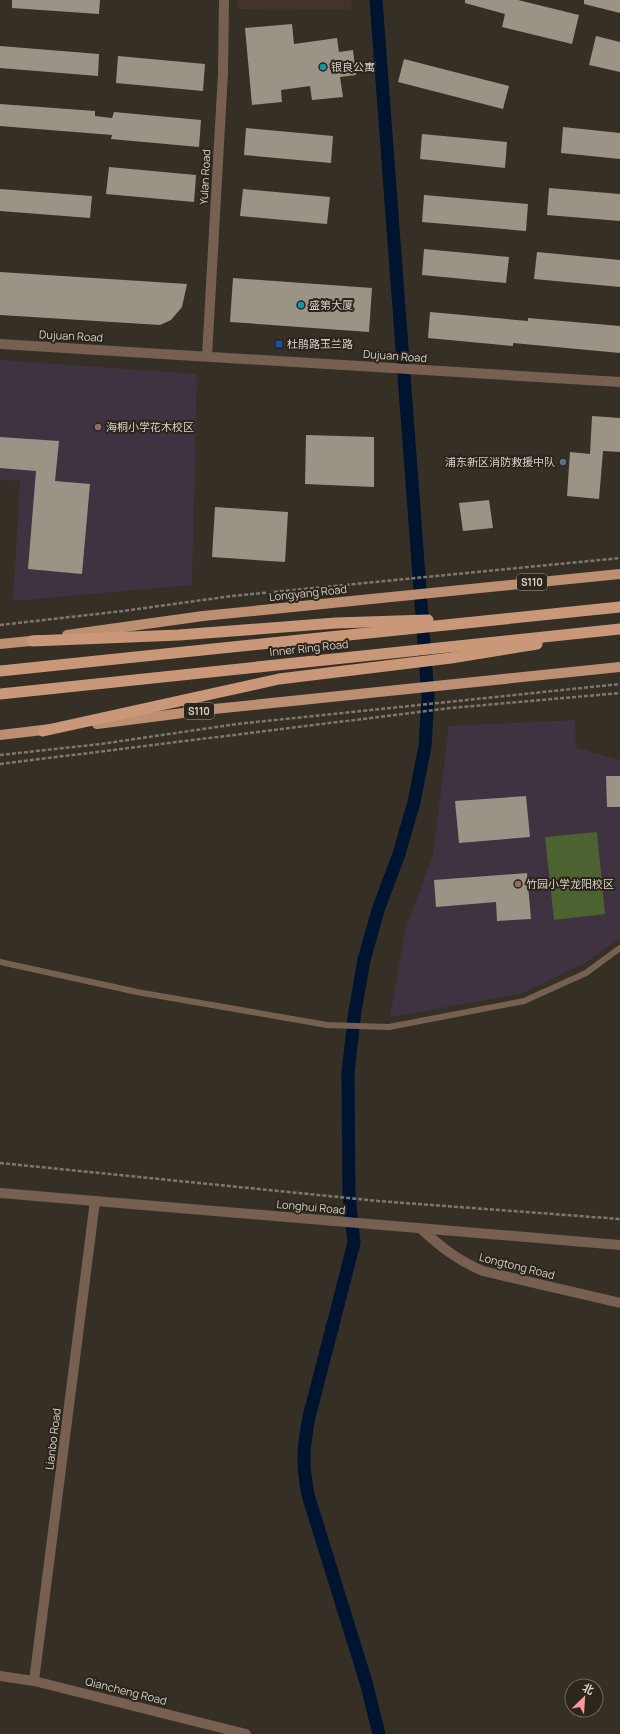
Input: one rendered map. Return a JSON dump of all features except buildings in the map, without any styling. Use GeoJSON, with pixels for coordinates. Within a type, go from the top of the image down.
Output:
{"type":"FeatureCollection","features":[{"type":"Feature","properties":{"kind":"highway","name":"Inner Ring Road"},"geometry":{"type":"LineString","coordinates":[[0,671],[392,625],[493,620],[620,607]]}},
{"type":"Feature","properties":{"kind":"highway"},"geometry":{"type":"LineString","coordinates":[[32,641],[179,635],[288,626],[392,625]]}},
{"type":"Feature","properties":{"kind":"highway"},"geometry":{"type":"LineString","coordinates":[[43,730],[279,679],[396,666],[451,658],[619,629]]}},
{"type":"Feature","properties":{"kind":"highway","name":"Inner Ring Road"},"geometry":{"type":"LineString","coordinates":[[0,694],[619,629]]}},
{"type":"Feature","properties":{"kind":"main road","name":"Longyang Road"},"geometry":{"type":"LineString","coordinates":[[0,644],[32,641],[178,619],[620,574]]}},
{"type":"Feature","properties":{"kind":"main road","name":"S110"},"geometry":{"type":"LineString","coordinates":[[0,735],[214,709],[620,667]]}},
{"type":"Feature","properties":{"kind":"street","name":"Yulan Road"},"geometry":{"type":"LineString","coordinates":[[207,356],[223,73],[224,0]]}},
{"type":"Feature","properties":{"kind":"street","name":"Dujuan Road"},"geometry":{"type":"LineString","coordinates":[[0,344],[620,382]]}},
{"type":"Feature","properties":{"kind":"street","name":"Longhui Road"},"geometry":{"type":"LineString","coordinates":[[0,1193],[620,1245]]}},
{"type":"Feature","properties":{"kind":"street","name":"Lianbo Road"},"geometry":{"type":"LineString","coordinates":[[34,1681],[95,1201]]}},
{"type":"Feature","properties":{"kind":"street","name":"Longtong Road"},"geometry":{"type":"LineString","coordinates":[[420,1228],[448,1253],[464,1264],[483,1271],[620,1303]]}},
{"type":"Feature","properties":{"kind":"street","name":"Qiancheng Road"},"geometry":{"type":"LineString","coordinates":[[0,1676],[34,1681],[246,1734]]}},
{"type":"Feature","properties":{"kind":"lane"},"geometry":{"type":"LineString","coordinates":[[0,962],[137,992],[326,1025],[389,1027],[524,1001],[586,973],[620,948]]}},
{"type":"Feature","properties":{"kind":"path"},"geometry":{"type":"LineString","coordinates":[[0,625],[123,611],[232,596],[620,558]]}},
{"type":"Feature","properties":{"kind":"path"},"geometry":{"type":"LineString","coordinates":[[0,755],[101,744],[199,729],[620,684]]}},
{"type":"Feature","properties":{"kind":"path"},"geometry":{"type":"LineString","coordinates":[[0,764],[451,708],[620,693]]}},
{"type":"Feature","properties":{"kind":"path"},"geometry":{"type":"LineString","coordinates":[[0,1163],[378,1201],[620,1219]]}},
{"type":"Feature","properties":{"kind":"shaded area"},"geometry":{"type":"Polygon","coordinates":[[[237,0],[351,0],[352,10],[238,9],[237,0]]]}},
{"type":"Feature","properties":{"kind":"shaded area","name":"海桐小学花木校区"},"geometry":{"type":"Polygon","coordinates":[[[0,360],[197,374],[192,585],[13,601],[20,481],[0,480],[0,360]]]}},
{"type":"Feature","properties":{"kind":"shaded area","name":"竹园小学龙阳校区"},"geometry":{"type":"Polygon","coordinates":[[[575,720],[576,748],[620,760],[620,938],[585,963],[521,994],[390,1017],[405,931],[433,855],[449,726],[575,720]]]}},
{"type":"Feature","properties":{"kind":"green space"},"geometry":{"type":"Polygon","coordinates":[[[597,832],[605,914],[554,920],[545,837],[597,832]]]}},
{"type":"Feature","properties":{"kind":"waterway"},"geometry":{"type":"LineString","coordinates":[[376,0],[428,697],[425,746],[414,802],[399,854],[378,910],[364,960],[355,1011],[348,1072],[349,1195],[354,1243],[309,1417],[305,1438],[304,1456],[308,1495],[366,1682],[379,1734]]}},
{"type":"Feature","properties":{"kind":"place","name":"银良公寓"},"geometry":{"type":"Point","coordinates":[323,67]}},
{"type":"Feature","properties":{"kind":"place","name":"盛第大厦"},"geometry":{"type":"Point","coordinates":[301,305]}},
{"type":"Feature","properties":{"kind":"place","name":"杜鹃路玉兰路"},"geometry":{"type":"Point","coordinates":[279,344]}},
{"type":"Feature","properties":{"kind":"place","name":"海桐小学花木校区"},"geometry":{"type":"Point","coordinates":[98,427]}},
{"type":"Feature","properties":{"kind":"place","name":"浦东新区消防救援中队"},"geometry":{"type":"Point","coordinates":[563,462]}},
{"type":"Feature","properties":{"kind":"place","name":"竹园小学龙阳校区"},"geometry":{"type":"Point","coordinates":[518,884]}}]}
